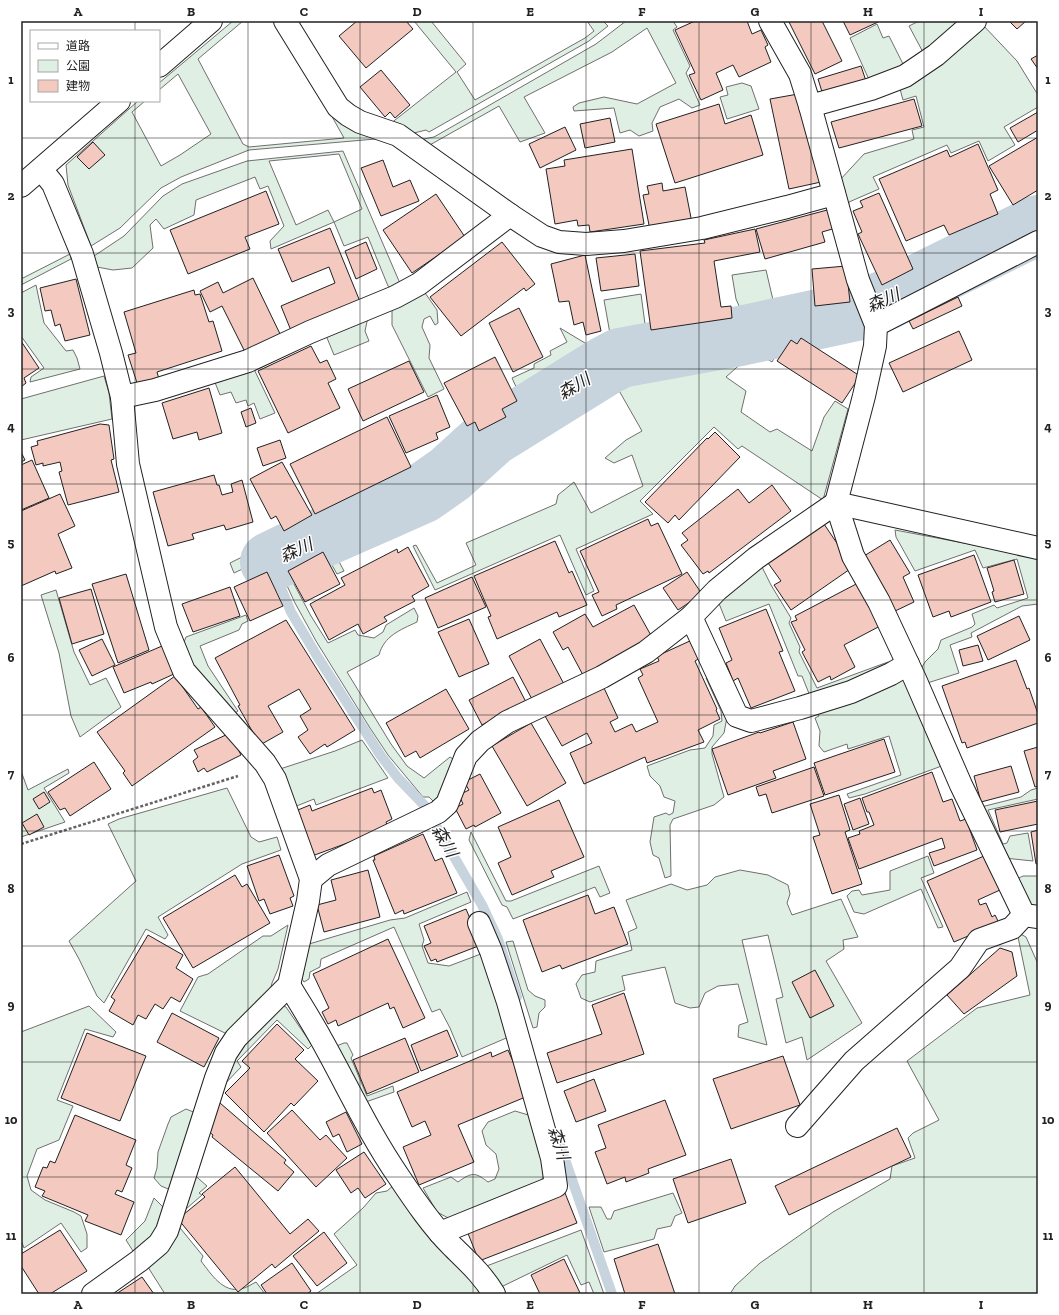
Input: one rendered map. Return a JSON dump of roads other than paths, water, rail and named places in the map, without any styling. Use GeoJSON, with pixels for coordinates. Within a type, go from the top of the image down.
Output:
{"type":"FeatureCollection","features":[{"type":"Feature","properties":{"kind":"street"},"geometry":{"type":"LineString","coordinates":[[160,65],[211,21]]}},
{"type":"Feature","properties":{"kind":"street"},"geometry":{"type":"LineString","coordinates":[[285,21],[338,107],[348,116],[360,122],[398,135],[510,215],[542,236],[559,242],[586,244],[624,241],[702,228],[834,194]]}},
{"type":"Feature","properties":{"kind":"street"},"geometry":{"type":"LineString","coordinates":[[770,21],[800,74],[858,280],[871,312],[875,346],[864,396],[836,503],[853,556],[879,602],[908,664],[961,786],[1031,916],[1012,928],[979,940],[960,968],[854,1061],[797,1126]]}},
{"type":"Feature","properties":{"kind":"street"},"geometry":{"type":"LineString","coordinates":[[810,106],[871,89],[905,76],[936,55],[975,21]]}},
{"type":"Feature","properties":{"kind":"street"},"geometry":{"type":"LineString","coordinates":[[21,186],[118,102]]}},
{"type":"Feature","properties":{"kind":"street"},"geometry":{"type":"LineString","coordinates":[[41,169],[53,184],[82,254],[111,353],[122,397],[128,464],[166,627],[184,671],[265,763],[275,779],[311,879],[308,901],[289,985],[236,1038],[226,1053],[216,1078],[167,1232],[159,1244],[139,1261],[93,1294]]}},
{"type":"Feature","properties":{"kind":"street"},"geometry":{"type":"LineString","coordinates":[[122,397],[155,390],[248,361],[310,332],[395,297],[419,284],[510,215]]}},
{"type":"Feature","properties":{"kind":"street"},"geometry":{"type":"LineString","coordinates":[[871,312],[1038,242]]}},
{"type":"Feature","properties":{"kind":"street"},"geometry":{"type":"LineString","coordinates":[[311,879],[328,865],[431,816],[447,804],[466,756],[480,741],[507,722],[602,677],[646,652],[691,617],[717,590],[756,558],[836,503],[1038,548]]}},
{"type":"Feature","properties":{"kind":"street"},"geometry":{"type":"LineString","coordinates":[[691,617],[737,716],[751,721],[851,692],[891,674],[908,664]]}},
{"type":"Feature","properties":{"kind":"street"},"geometry":{"type":"LineString","coordinates":[[440,1233],[556,1186],[552,1158],[508,1002],[492,951],[479,923]]}},
{"type":"Feature","properties":{"kind":"street"},"geometry":{"type":"LineString","coordinates":[[289,985],[320,1036],[374,1139],[398,1176],[426,1216],[452,1246],[472,1265],[488,1284],[494,1294]]}},
{"type":"Feature","properties":{"kind":"waterway","name":"森川"},"geometry":{"type":"LineString","coordinates":[[270,562],[423,493],[450,474],[492,436],[620,358],[740,336],[856,311],[886,300],[1038,225]]}},
{"type":"Feature","properties":{"kind":"waterway","name":"森川"},"geometry":{"type":"LineString","coordinates":[[270,562],[291,612],[317,656],[381,756],[398,778],[424,805],[482,905],[498,939],[517,997]]}},
{"type":"Feature","properties":{"kind":"waterway","name":"森川"},"geometry":{"type":"LineString","coordinates":[[556,1134],[612,1294]]}}]}
